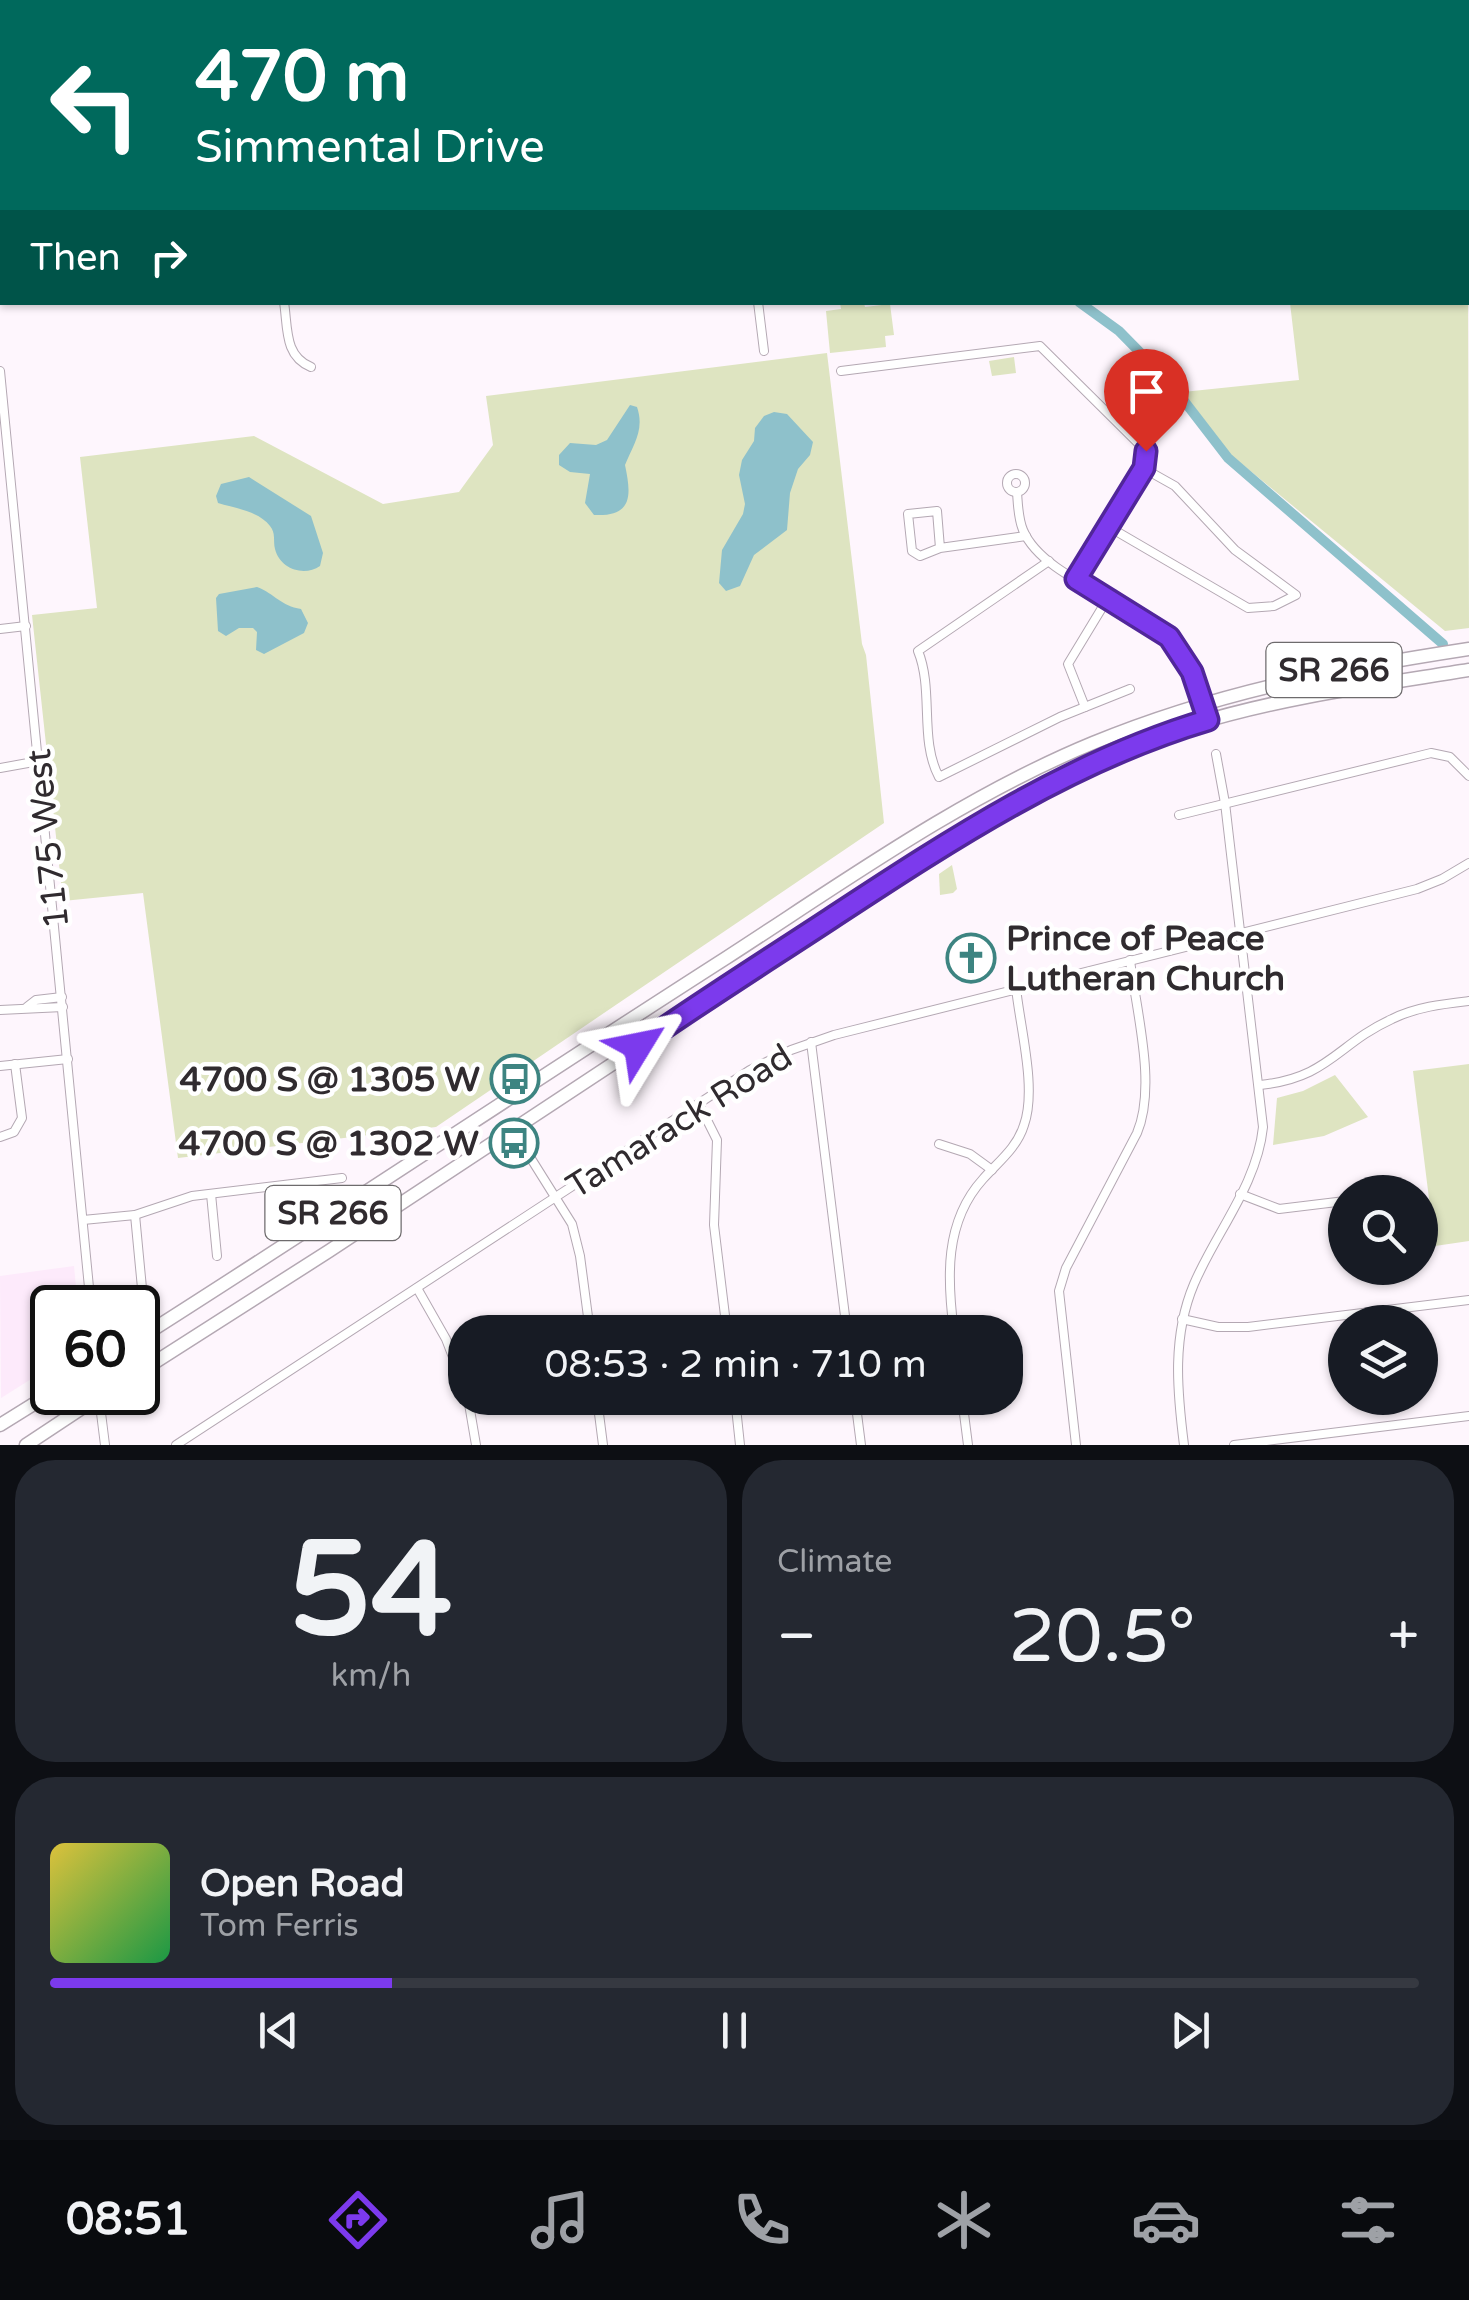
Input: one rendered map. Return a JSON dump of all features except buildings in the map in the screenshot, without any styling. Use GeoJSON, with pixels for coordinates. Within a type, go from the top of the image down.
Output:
{"type":"FeatureCollection","features":[{"type":"Feature","properties":{"kind":"main road","name":"SR 266"},"geometry":{"type":"LineString","coordinates":[[160,1326],[958,811],[1056,759],[1202,703],[1326,671],[1469,649]]}},
{"type":"Feature","properties":{"kind":"main road","name":"SR 266"},"geometry":{"type":"LineString","coordinates":[[160,1359],[959,835],[1077,772],[1208,720],[1283,701],[1469,670]]}},
{"type":"Feature","properties":{"kind":"main road"},"geometry":{"type":"LineString","coordinates":[[0,1425],[30,1406]]}},
{"type":"Feature","properties":{"kind":"main road"},"geometry":{"type":"LineString","coordinates":[[26,1445],[72,1415]]}},
{"type":"Feature","properties":{"kind":"street"},"geometry":{"type":"LineString","coordinates":[[284,305],[291,350],[299,361],[312,367]]}},
{"type":"Feature","properties":{"kind":"street"},"geometry":{"type":"LineString","coordinates":[[758,305],[764,351]]}},
{"type":"Feature","properties":{"kind":"street"},"geometry":{"type":"LineString","coordinates":[[842,371],[1034,344],[1143,445],[1146,457],[1144,468],[1076,579]]}},
{"type":"Feature","properties":{"kind":"street","name":"1175 West"},"geometry":{"type":"LineString","coordinates":[[0,371],[89,1285]]}},
{"type":"Feature","properties":{"kind":"street"},"geometry":{"type":"LineString","coordinates":[[1109,527],[1248,608],[1274,606],[1296,595],[1236,550],[1175,486],[1144,468]]}},
{"type":"Feature","properties":{"kind":"street"},"geometry":{"type":"LineString","coordinates":[[1016,492],[1026,536],[1049,561],[1152,624],[1176,645],[1192,672],[1208,720]]}},
{"type":"Feature","properties":{"kind":"street"},"geometry":{"type":"LineString","coordinates":[[940,548],[936,511],[908,514],[912,551],[920,556],[940,548],[1026,536]]}},
{"type":"Feature","properties":{"kind":"street"},"geometry":{"type":"LineString","coordinates":[[1049,561],[918,651],[926,676],[932,757],[939,776],[1130,689]]}},
{"type":"Feature","properties":{"kind":"street"},"geometry":{"type":"LineString","coordinates":[[1085,707],[1068,664],[1108,598]]}},
{"type":"Feature","properties":{"kind":"street"},"geometry":{"type":"LineString","coordinates":[[0,629],[26,626]]}},
{"type":"Feature","properties":{"kind":"street"},"geometry":{"type":"LineString","coordinates":[[1179,814],[1431,753],[1450,757],[1469,776]]}},
{"type":"Feature","properties":{"kind":"street"},"geometry":{"type":"LineString","coordinates":[[1184,1445],[1178,1384],[1182,1318],[1193,1286],[1254,1167],[1262,1140],[1260,1086],[1216,754]]}},
{"type":"Feature","properties":{"kind":"street"},"geometry":{"type":"LineString","coordinates":[[0,768],[39,761]]}},
{"type":"Feature","properties":{"kind":"street","name":"Tamarack Road"},"geometry":{"type":"LineString","coordinates":[[176,1445],[750,1070],[810,1042],[1417,889],[1469,863]]}},
{"type":"Feature","properties":{"kind":"street"},"geometry":{"type":"LineString","coordinates":[[1076,1445],[1059,1291],[1066,1268],[1138,1133],[1144,1114],[1146,1088],[1130,960]]}},
{"type":"Feature","properties":{"kind":"street"},"geometry":{"type":"LineString","coordinates":[[952,1315],[948,1274],[955,1232],[968,1199],[1015,1144],[1029,1105],[1016,988]]}},
{"type":"Feature","properties":{"kind":"street"},"geometry":{"type":"LineString","coordinates":[[1260,1086],[1315,1072],[1392,1019],[1428,1007],[1469,1000]]}},
{"type":"Feature","properties":{"kind":"street"},"geometry":{"type":"LineString","coordinates":[[0,1010],[62,1002]]}},
{"type":"Feature","properties":{"kind":"street"},"geometry":{"type":"LineString","coordinates":[[810,1042],[845,1315]]}},
{"type":"Feature","properties":{"kind":"street"},"geometry":{"type":"LineString","coordinates":[[0,1066],[68,1058]]}},
{"type":"Feature","properties":{"kind":"street"},"geometry":{"type":"LineString","coordinates":[[0,1137],[14,1132],[22,1118],[15,1064]]}},
{"type":"Feature","properties":{"kind":"street"},"geometry":{"type":"LineString","coordinates":[[699,1104],[717,1140],[714,1225],[724,1315]]}},
{"type":"Feature","properties":{"kind":"street"},"geometry":{"type":"LineString","coordinates":[[939,1144],[970,1154],[992,1170]]}},
{"type":"Feature","properties":{"kind":"street"},"geometry":{"type":"LineString","coordinates":[[526,1149],[557,1196],[577,1238],[588,1315]]}},
{"type":"Feature","properties":{"kind":"street"},"geometry":{"type":"LineString","coordinates":[[84,1220],[135,1215],[181,1198],[342,1178]]}},
{"type":"Feature","properties":{"kind":"street"},"geometry":{"type":"LineString","coordinates":[[211,1194],[217,1256]]}},
{"type":"Feature","properties":{"kind":"street"},"geometry":{"type":"LineString","coordinates":[[1240,1194],[1279,1209],[1328,1203]]}},
{"type":"Feature","properties":{"kind":"street"},"geometry":{"type":"LineString","coordinates":[[135,1215],[142,1285]]}},
{"type":"Feature","properties":{"kind":"street"},"geometry":{"type":"LineString","coordinates":[[417,1288],[448,1344]]}},
{"type":"Feature","properties":{"kind":"street"},"geometry":{"type":"LineString","coordinates":[[1182,1318],[1218,1327],[1248,1327],[1469,1300]]}},
{"type":"Feature","properties":{"kind":"street"},"geometry":{"type":"LineString","coordinates":[[103,1415],[105,1445]]}},
{"type":"Feature","properties":{"kind":"street"},"geometry":{"type":"LineString","coordinates":[[471,1415],[476,1445]]}},
{"type":"Feature","properties":{"kind":"street"},"geometry":{"type":"LineString","coordinates":[[600,1415],[603,1445]]}},
{"type":"Feature","properties":{"kind":"street"},"geometry":{"type":"LineString","coordinates":[[737,1415],[740,1445]]}},
{"type":"Feature","properties":{"kind":"street"},"geometry":{"type":"LineString","coordinates":[[857,1415],[861,1445]]}},
{"type":"Feature","properties":{"kind":"street"},"geometry":{"type":"LineString","coordinates":[[964,1415],[968,1445]]}},
{"type":"Feature","properties":{"kind":"street"},"geometry":{"type":"LineString","coordinates":[[1234,1445],[1469,1416]]}},
{"type":"Feature","properties":{"kind":"shaded area"},"geometry":{"type":"Polygon","coordinates":[[[74,1266],[76,1285],[30,1285],[30,1380],[1,1398],[0,1276],[74,1266]]]}},
{"type":"Feature","properties":{"kind":"green space"},"geometry":{"type":"Polygon","coordinates":[[[840,305],[890,305],[894,335],[885,336],[886,347],[830,353],[826,311],[841,309],[840,305]]]}},
{"type":"Feature","properties":{"kind":"green space"},"geometry":{"type":"Polygon","coordinates":[[[1290,305],[1468,305],[1469,628],[1445,631],[1231,455],[1183,392],[1299,380],[1290,305]]]}},
{"type":"Feature","properties":{"kind":"green space"},"geometry":{"type":"Polygon","coordinates":[[[827,353],[884,823],[436,1127],[178,1158],[143,893],[63,901],[32,615],[97,608],[80,457],[254,436],[383,504],[459,492],[493,445],[486,396],[827,353]]]}},
{"type":"Feature","properties":{"kind":"green space"},"geometry":{"type":"Polygon","coordinates":[[[1014,357],[1016,373],[992,376],[989,361],[1014,357]]]}},
{"type":"Feature","properties":{"kind":"green space"},"geometry":{"type":"Polygon","coordinates":[[[952,865],[957,889],[940,895],[939,874],[952,865]]]}},
{"type":"Feature","properties":{"kind":"green space"},"geometry":{"type":"Polygon","coordinates":[[[1469,1064],[1469,1241],[1438,1246],[1438,1175],[1426,1175],[1413,1071],[1469,1064]]]}},
{"type":"Feature","properties":{"kind":"green space"},"geometry":{"type":"Polygon","coordinates":[[[1335,1075],[1368,1117],[1324,1136],[1273,1145],[1277,1098],[1303,1091],[1335,1075]]]}},
{"type":"Feature","properties":{"kind":"water"},"geometry":{"type":"Polygon","coordinates":[[[630,405],[637,407],[640,423],[625,465],[627,502],[617,512],[594,515],[585,503],[590,474],[570,472],[559,465],[559,455],[570,443],[596,445],[607,440],[630,405]]]}},
{"type":"Feature","properties":{"kind":"water"},"geometry":{"type":"Polygon","coordinates":[[[774,412],[787,414],[813,442],[810,455],[798,469],[790,493],[787,530],[754,555],[740,586],[726,591],[719,583],[722,550],[743,514],[745,504],[739,475],[742,460],[754,441],[755,428],[764,416],[774,412]]]}},
{"type":"Feature","properties":{"kind":"water"},"geometry":{"type":"Polygon","coordinates":[[[249,477],[311,516],[323,553],[320,566],[300,571],[287,566],[278,556],[273,531],[265,521],[218,503],[216,496],[221,484],[249,477]]]}},
{"type":"Feature","properties":{"kind":"water"},"geometry":{"type":"Polygon","coordinates":[[[257,587],[301,609],[308,623],[304,633],[264,654],[256,650],[257,632],[253,628],[239,628],[226,636],[218,631],[219,594],[257,587]]]}},
{"type":"Feature","properties":{"kind":"waterway"},"geometry":{"type":"LineString","coordinates":[[1083,305],[1119,331],[1171,384],[1228,458],[1443,644]]}},
{"type":"Feature","properties":{"kind":"place","name":"Prince of Peace Lutheran Church"},"geometry":{"type":"Point","coordinates":[971,958]}},
{"type":"Feature","properties":{"kind":"place","name":"4700 S @ 1305 W"},"geometry":{"type":"Point","coordinates":[515,1079]}},
{"type":"Feature","properties":{"kind":"place","name":"4700 S @ 1302 W"},"geometry":{"type":"Point","coordinates":[514,1143]}},
{"type":"Feature","properties":{"kind":"route"},"geometry":{"type":"LineString","coordinates":[[638,1046],[920,860],[1006,808],[1114,755],[1208,720],[1192,672],[1169,637],[1076,579],[1144,468],[1146,451]]}}]}
